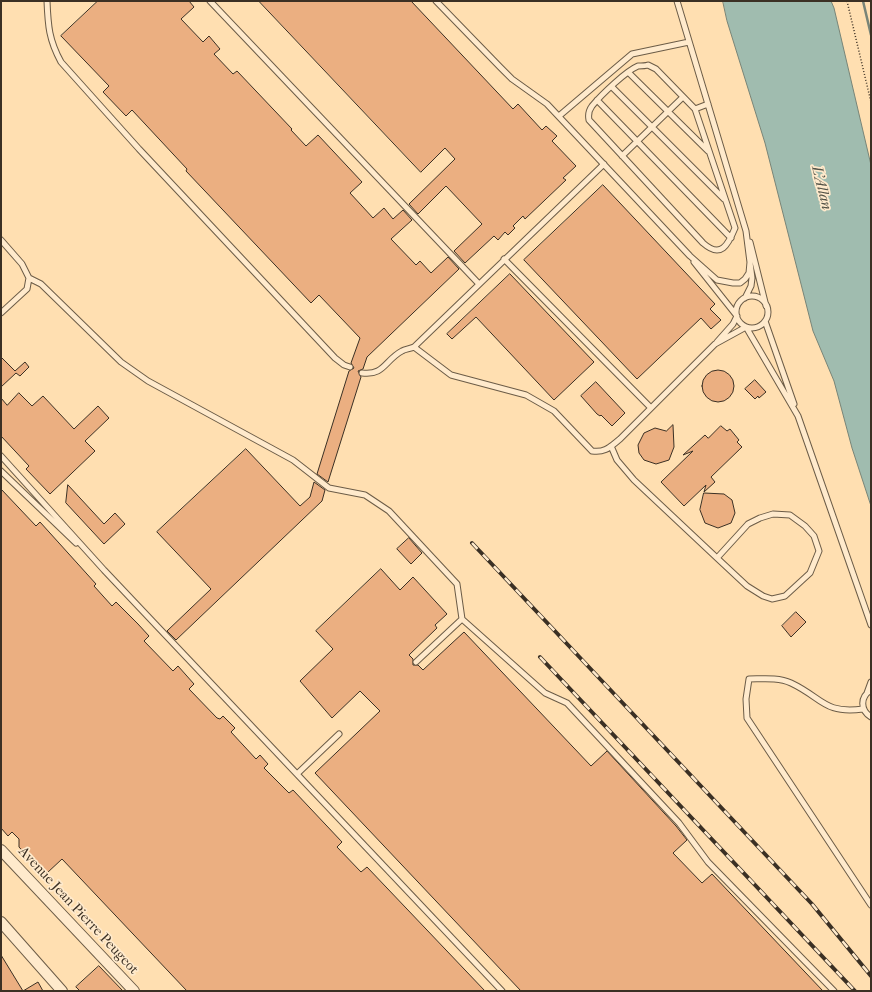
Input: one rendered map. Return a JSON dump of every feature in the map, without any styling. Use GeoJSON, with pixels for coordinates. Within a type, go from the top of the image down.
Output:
{"type":"FeatureCollection","features":[{"type":"Feature","properties":{"kind":"street","name":"Avenue Jean Pierre Peugeot"},"geometry":{"type":"LineString","coordinates":[[1,850],[134,991]]}},
{"type":"Feature","properties":{"kind":"street"},"geometry":{"type":"LineString","coordinates":[[1,922],[62,991]]}},
{"type":"Feature","properties":{"kind":"lane"},"geometry":{"type":"LineString","coordinates":[[46,1],[48,28],[52,45],[61,62],[139,149],[335,358],[344,365],[350,367]]}},
{"type":"Feature","properties":{"kind":"lane"},"geometry":{"type":"LineString","coordinates":[[210,1],[479,284]]}},
{"type":"Feature","properties":{"kind":"lane"},"geometry":{"type":"LineString","coordinates":[[436,1],[512,79],[547,104],[560,116],[690,256],[742,324],[746,327],[798,416]]}},
{"type":"Feature","properties":{"kind":"lane"},"geometry":{"type":"LineString","coordinates":[[677,1],[746,228],[767,307],[767,317],[765,322],[871,625]]}},
{"type":"Feature","properties":{"kind":"lane"},"geometry":{"type":"LineString","coordinates":[[560,116],[632,54],[689,42]]}},
{"type":"Feature","properties":{"kind":"lane"},"geometry":{"type":"LineString","coordinates":[[639,66],[652,66],[695,109],[735,228],[728,244],[720,250],[715,251],[709,249],[589,120],[588,115],[592,106],[629,72],[639,66]]}},
{"type":"Feature","properties":{"kind":"lane"},"geometry":{"type":"LineString","coordinates":[[629,72],[709,151]]}},
{"type":"Feature","properties":{"kind":"lane"},"geometry":{"type":"LineString","coordinates":[[612,86],[725,200]]}},
{"type":"Feature","properties":{"kind":"lane"},"geometry":{"type":"LineString","coordinates":[[622,156],[683,97]]}},
{"type":"Feature","properties":{"kind":"lane"},"geometry":{"type":"LineString","coordinates":[[598,100],[731,238]]}},
{"type":"Feature","properties":{"kind":"lane"},"geometry":{"type":"LineString","coordinates":[[695,109],[708,104]]}},
{"type":"Feature","properties":{"kind":"lane"},"geometry":{"type":"LineString","coordinates":[[362,373],[372,374],[380,371],[402,351],[414,347],[604,164]]}},
{"type":"Feature","properties":{"kind":"lane"},"geometry":{"type":"LineString","coordinates":[[735,228],[746,228]]}},
{"type":"Feature","properties":{"kind":"lane"},"geometry":{"type":"LineString","coordinates":[[414,347],[451,375],[526,395],[554,411],[592,451],[600,452],[611,446],[651,408],[733,324],[737,316],[738,306],[745,298],[751,286],[746,228]]}},
{"type":"Feature","properties":{"kind":"lane"},"geometry":{"type":"LineString","coordinates":[[1,240],[22,264],[29,278],[41,284],[121,362],[148,381],[293,460],[329,488],[365,495],[389,511],[457,584],[462,618],[545,693],[567,703],[679,823],[708,862],[834,991]]}},
{"type":"Feature","properties":{"kind":"lane"},"geometry":{"type":"LineString","coordinates":[[690,256],[717,280],[732,283],[740,283],[746,279],[749,273],[750,262]]}},
{"type":"Feature","properties":{"kind":"lane"},"geometry":{"type":"LineString","coordinates":[[504,259],[651,408]]}},
{"type":"Feature","properties":{"kind":"lane"},"geometry":{"type":"LineString","coordinates":[[1,313],[26,289],[29,278]]}},
{"type":"Feature","properties":{"kind":"lane"},"geometry":{"type":"LineString","coordinates":[[745,298],[750,297],[760,299],[767,307]]}},
{"type":"Feature","properties":{"kind":"lane"},"geometry":{"type":"LineString","coordinates":[[715,344],[746,327],[756,327],[765,322]]}},
{"type":"Feature","properties":{"kind":"lane"},"geometry":{"type":"LineString","coordinates":[[611,446],[617,460],[634,480],[717,558],[747,586],[772,599],[785,596],[810,574],[819,551],[814,536],[805,526],[790,515],[773,514],[748,524],[717,558]]}},
{"type":"Feature","properties":{"kind":"lane"},"geometry":{"type":"LineString","coordinates":[[1,456],[104,570],[502,991]]}},
{"type":"Feature","properties":{"kind":"lane"},"geometry":{"type":"LineString","coordinates":[[1,471],[104,570]]}},
{"type":"Feature","properties":{"kind":"lane"},"geometry":{"type":"LineString","coordinates":[[416,662],[462,618]]}},
{"type":"Feature","properties":{"kind":"lane"},"geometry":{"type":"LineString","coordinates":[[864,709],[832,709],[791,682],[778,679],[749,680],[746,699],[747,718],[870,904]]}},
{"type":"Feature","properties":{"kind":"lane"},"geometry":{"type":"LineString","coordinates":[[871,682],[863,699],[864,709],[871,717]]}},
{"type":"Feature","properties":{"kind":"lane"},"geometry":{"type":"LineString","coordinates":[[866,694],[871,690]]}},
{"type":"Feature","properties":{"kind":"lane"},"geometry":{"type":"LineString","coordinates":[[297,774],[340,734]]}},
{"type":"Feature","properties":{"kind":"path"},"geometry":{"type":"LineString","coordinates":[[847,1],[871,102]]}},
{"type":"Feature","properties":{"kind":"water","name":"L'Allan"},"geometry":{"type":"Polygon","coordinates":[[[723,1],[831,1],[834,8],[871,165],[871,506],[852,448],[834,381],[813,331],[765,143],[727,21],[723,1]]]}},
{"type":"Feature","properties":{"kind":"building"},"geometry":{"type":"Polygon","coordinates":[[[98,1],[189,1],[194,7],[181,19],[203,42],[209,36],[220,49],[214,54],[233,74],[237,71],[292,129],[291,130],[306,146],[318,135],[362,182],[350,193],[373,218],[384,208],[393,219],[403,210],[412,220],[391,239],[416,265],[420,261],[431,273],[448,257],[459,269],[367,357],[363,369],[358,371],[361,377],[328,482],[317,474],[349,371],[354,368],[351,363],[360,338],[319,295],[311,303],[186,171],[187,169],[132,110],[126,116],[103,92],[109,86],[61,36],[98,1]]]}},
{"type":"Feature","properties":{"kind":"building"},"geometry":{"type":"Polygon","coordinates":[[[259,1],[411,1],[513,109],[518,104],[542,130],[546,126],[557,136],[552,141],[576,166],[563,178],[566,180],[525,219],[523,216],[513,226],[515,228],[508,235],[505,232],[498,240],[494,236],[465,263],[454,251],[482,224],[446,186],[418,214],[409,204],[455,159],[445,148],[421,172],[259,1]]]}},
{"type":"Feature","properties":{"kind":"building"},"geometry":{"type":"Polygon","coordinates":[[[603,185],[715,304],[710,309],[721,320],[711,329],[701,318],[637,379],[524,260],[603,185]]]}},
{"type":"Feature","properties":{"kind":"building"},"geometry":{"type":"Polygon","coordinates":[[[510,274],[594,362],[554,400],[476,317],[452,339],[447,334],[510,274]]]}},
{"type":"Feature","properties":{"kind":"building"},"geometry":{"type":"Polygon","coordinates":[[[1,357],[15,371],[25,362],[29,367],[20,376],[16,373],[1,387],[1,357]]]}},
{"type":"Feature","properties":{"kind":"building"},"geometry":{"type":"Polygon","coordinates":[[[715,370],[721,370],[730,374],[734,386],[730,398],[721,402],[715,402],[706,398],[702,389],[702,383],[706,374],[715,370]]]}},
{"type":"Feature","properties":{"kind":"building"},"geometry":{"type":"Polygon","coordinates":[[[755,380],[766,392],[759,398],[758,396],[755,399],[745,389],[755,380]]]}},
{"type":"Feature","properties":{"kind":"building"},"geometry":{"type":"Polygon","coordinates":[[[596,382],[625,413],[612,426],[601,415],[600,416],[597,414],[581,396],[596,382]]]}},
{"type":"Feature","properties":{"kind":"building"},"geometry":{"type":"Polygon","coordinates":[[[19,393],[32,406],[43,396],[74,429],[98,406],[109,418],[85,441],[95,451],[50,494],[26,469],[29,466],[1,436],[1,398],[7,405],[19,393]]]}},
{"type":"Feature","properties":{"kind":"building"},"geometry":{"type":"Polygon","coordinates":[[[673,425],[674,447],[669,460],[656,464],[644,460],[639,453],[638,445],[644,433],[655,428],[666,431],[673,425]]]}},
{"type":"Feature","properties":{"kind":"building"},"geometry":{"type":"Polygon","coordinates":[[[721,426],[727,431],[730,429],[739,440],[737,442],[742,447],[711,477],[715,482],[704,492],[706,485],[684,506],[661,482],[693,451],[683,455],[705,435],[708,438],[721,426]]]}},
{"type":"Feature","properties":{"kind":"building"},"geometry":{"type":"Polygon","coordinates":[[[246,449],[300,506],[310,497],[314,482],[325,490],[322,501],[176,640],[167,631],[211,589],[157,532],[246,449]]]}},
{"type":"Feature","properties":{"kind":"building"},"geometry":{"type":"Polygon","coordinates":[[[68,485],[104,524],[115,513],[125,524],[104,544],[66,503],[68,485]]]}},
{"type":"Feature","properties":{"kind":"building"},"geometry":{"type":"Polygon","coordinates":[[[1,489],[36,526],[40,522],[96,584],[94,586],[112,606],[116,602],[138,624],[149,636],[144,641],[173,671],[178,666],[194,684],[189,689],[217,718],[220,719],[223,716],[235,728],[231,732],[256,759],[260,755],[268,764],[264,768],[289,793],[293,790],[342,842],[337,847],[361,872],[367,867],[485,991],[187,991],[62,859],[47,873],[42,872],[19,847],[19,839],[12,832],[8,836],[1,828],[1,489]]]}},
{"type":"Feature","properties":{"kind":"building"},"geometry":{"type":"Polygon","coordinates":[[[704,493],[724,494],[732,500],[735,513],[731,523],[718,528],[705,523],[700,510],[704,493]]]}},
{"type":"Feature","properties":{"kind":"building"},"geometry":{"type":"Polygon","coordinates":[[[409,538],[422,553],[411,564],[397,549],[409,538]]]}},
{"type":"Feature","properties":{"kind":"building"},"geometry":{"type":"Polygon","coordinates":[[[381,569],[400,590],[413,577],[447,614],[435,625],[437,628],[409,655],[413,659],[413,665],[418,665],[423,670],[464,632],[591,766],[607,751],[687,840],[673,853],[702,883],[712,874],[823,991],[521,991],[315,773],[380,711],[360,691],[332,718],[300,681],[333,649],[316,631],[381,569]]]}},
{"type":"Feature","properties":{"kind":"building"},"geometry":{"type":"Polygon","coordinates":[[[796,612],[806,622],[791,637],[782,626],[796,612]]]}},
{"type":"Feature","properties":{"kind":"building"},"geometry":{"type":"Polygon","coordinates":[[[1,955],[23,991],[1,991],[1,955]]]}},
{"type":"Feature","properties":{"kind":"building"},"geometry":{"type":"Polygon","coordinates":[[[99,966],[123,991],[80,991],[76,987],[99,966]]]}},
{"type":"Feature","properties":{"kind":"building"},"geometry":{"type":"Polygon","coordinates":[[[38,982],[43,991],[23,991],[38,982]]]}},
{"type":"Feature","properties":{"kind":"waterway"},"geometry":{"type":"LineString","coordinates":[[863,1],[871,35]]}},
{"type":"Feature","properties":{"kind":"railway"},"geometry":{"type":"LineString","coordinates":[[472,543],[812,904],[871,976]]}},
{"type":"Feature","properties":{"kind":"railway"},"geometry":{"type":"LineString","coordinates":[[540,657],[855,991]]}}]}
